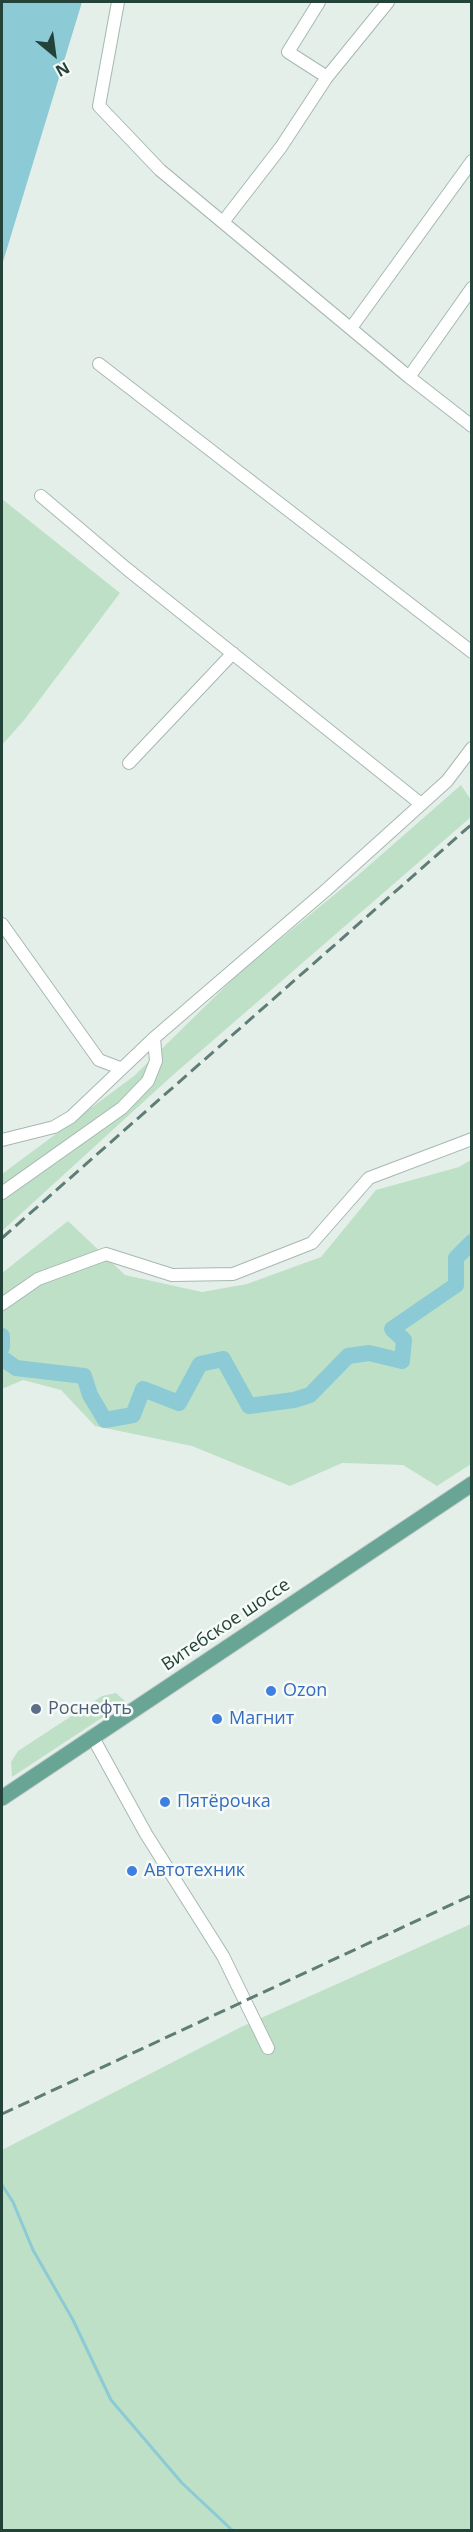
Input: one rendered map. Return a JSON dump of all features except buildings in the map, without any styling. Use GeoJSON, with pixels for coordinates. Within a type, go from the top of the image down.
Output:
{"type":"FeatureCollection","features":[{"type":"Feature","properties":{"kind":"main road","name":"Витебское шоссе"},"geometry":{"type":"LineString","coordinates":[[2,1798],[471,1484]]}},
{"type":"Feature","properties":{"kind":"street"},"geometry":{"type":"LineString","coordinates":[[118,2],[99,106],[160,170],[471,426]]}},
{"type":"Feature","properties":{"kind":"street"},"geometry":{"type":"LineString","coordinates":[[319,2],[288,52],[327,77]]}},
{"type":"Feature","properties":{"kind":"street"},"geometry":{"type":"LineString","coordinates":[[223,222],[269,163],[327,77],[388,2]]}},
{"type":"Feature","properties":{"kind":"street"},"geometry":{"type":"LineString","coordinates":[[351,328],[471,161]]}},
{"type":"Feature","properties":{"kind":"street"},"geometry":{"type":"LineString","coordinates":[[409,376],[471,288]]}},
{"type":"Feature","properties":{"kind":"street"},"geometry":{"type":"LineString","coordinates":[[99,364],[471,652]]}},
{"type":"Feature","properties":{"kind":"street"},"geometry":{"type":"LineString","coordinates":[[41,496],[422,804]]}},
{"type":"Feature","properties":{"kind":"street"},"geometry":{"type":"LineString","coordinates":[[129,763],[233,653]]}},
{"type":"Feature","properties":{"kind":"street"},"geometry":{"type":"LineString","coordinates":[[2,1140],[54,1127],[71,1117],[120,1068],[325,891],[447,781],[471,748]]}},
{"type":"Feature","properties":{"kind":"street"},"geometry":{"type":"LineString","coordinates":[[2,924],[99,1060],[120,1068]]}},
{"type":"Feature","properties":{"kind":"street"},"geometry":{"type":"LineString","coordinates":[[2,1193],[122,1108],[148,1081],[156,1061],[154,1038]]}},
{"type":"Feature","properties":{"kind":"street"},"geometry":{"type":"LineString","coordinates":[[2,1304],[38,1279],[106,1254],[172,1275],[233,1274],[312,1242],[369,1178],[471,1139]]}},
{"type":"Feature","properties":{"kind":"street"},"geometry":{"type":"LineString","coordinates":[[92,1736],[146,1834],[223,1956],[268,2049]]}},
{"type":"Feature","properties":{"kind":"green space"},"geometry":{"type":"Polygon","coordinates":[[[2,499],[120,593],[25,719],[2,745],[2,499]]]}},
{"type":"Feature","properties":{"kind":"green space"},"geometry":{"type":"Polygon","coordinates":[[[461,785],[471,800],[471,817],[173,1075],[2,1231],[2,1174],[134,1076],[240,972],[356,877],[461,785]]]}},
{"type":"Feature","properties":{"kind":"green space"},"geometry":{"type":"Polygon","coordinates":[[[471,1160],[471,1464],[437,1486],[403,1465],[342,1463],[290,1486],[192,1446],[95,1426],[61,1390],[23,1380],[2,1389],[2,1273],[68,1221],[125,1275],[202,1292],[247,1284],[321,1257],[376,1190],[459,1167],[471,1160]]]}},
{"type":"Feature","properties":{"kind":"green space"},"geometry":{"type":"Polygon","coordinates":[[[116,1693],[126,1702],[12,1777],[11,1762],[18,1751],[102,1696],[116,1693]]]}},
{"type":"Feature","properties":{"kind":"green space"},"geometry":{"type":"Polygon","coordinates":[[[471,1924],[471,2530],[2,2530],[2,2150],[241,2027],[471,1924]]]}},
{"type":"Feature","properties":{"kind":"water"},"geometry":{"type":"Polygon","coordinates":[[[2,2],[82,2],[2,265],[2,2]]]}},
{"type":"Feature","properties":{"kind":"waterway"},"geometry":{"type":"LineString","coordinates":[[2,1358],[16,1368],[84,1376],[90,1395],[105,1420],[133,1415],[143,1389],[179,1403],[200,1364],[223,1359],[249,1406],[294,1400],[310,1395],[348,1356],[369,1353],[402,1361],[404,1340],[392,1329],[456,1285],[456,1258],[472,1242]]}},
{"type":"Feature","properties":{"kind":"waterway"},"geometry":{"type":"LineString","coordinates":[[2,1336],[2,1347]]}},
{"type":"Feature","properties":{"kind":"waterway"},"geometry":{"type":"LineString","coordinates":[[2,2185],[13,2202],[33,2250],[73,2320],[111,2400],[182,2483],[232,2530]]}},
{"type":"Feature","properties":{"kind":"railway"},"geometry":{"type":"LineString","coordinates":[[2,1238],[472,824]]}},
{"type":"Feature","properties":{"kind":"railway"},"geometry":{"type":"LineString","coordinates":[[2,2114],[472,1895]]}},
{"type":"Feature","properties":{"kind":"place","name":"Ozon"},"geometry":{"type":"Point","coordinates":[271,1691]}},
{"type":"Feature","properties":{"kind":"place","name":"Роснефть"},"geometry":{"type":"Point","coordinates":[36,1709]}},
{"type":"Feature","properties":{"kind":"place","name":"Магнит"},"geometry":{"type":"Point","coordinates":[217,1719]}},
{"type":"Feature","properties":{"kind":"place","name":"Пятёрочка"},"geometry":{"type":"Point","coordinates":[165,1802]}},
{"type":"Feature","properties":{"kind":"place","name":"Автотехник"},"geometry":{"type":"Point","coordinates":[132,1871]}}]}
